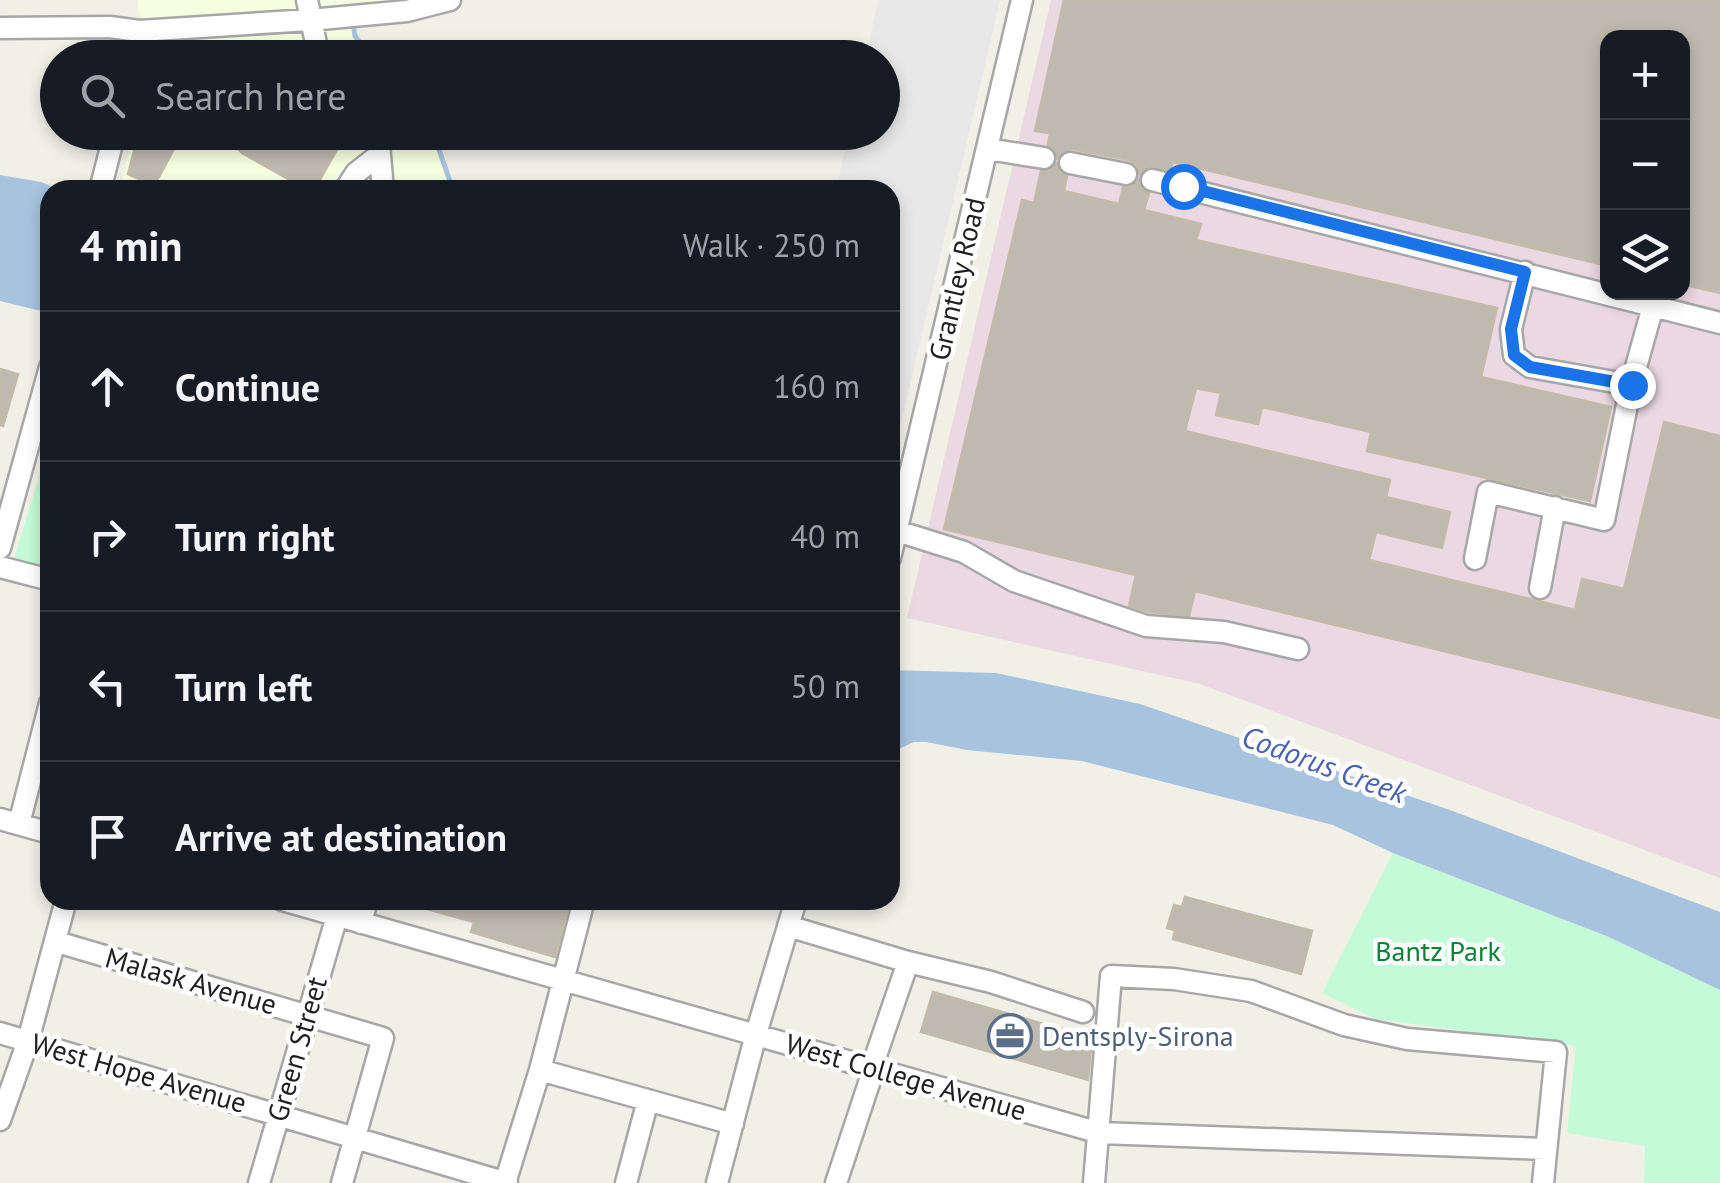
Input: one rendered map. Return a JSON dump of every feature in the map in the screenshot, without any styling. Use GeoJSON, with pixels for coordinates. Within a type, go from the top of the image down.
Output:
{"type":"FeatureCollection","features":[{"type":"Feature","properties":{"kind":"street"},"geometry":{"type":"LineString","coordinates":[[0,28],[139,31],[316,13],[360,16],[406,11],[450,0]]}},
{"type":"Feature","properties":{"kind":"street","name":"Grantley Road"},"geometry":{"type":"LineString","coordinates":[[900,514],[1022,0]]}},
{"type":"Feature","properties":{"kind":"street"},"geometry":{"type":"LineString","coordinates":[[316,13],[318,40]]}},
{"type":"Feature","properties":{"kind":"street"},"geometry":{"type":"LineString","coordinates":[[137,40],[139,31]]}},
{"type":"Feature","properties":{"kind":"street"},"geometry":{"type":"LineString","coordinates":[[988,149],[1044,158]]}},
{"type":"Feature","properties":{"kind":"street"},"geometry":{"type":"LineString","coordinates":[[103,180],[110,150]]}},
{"type":"Feature","properties":{"kind":"street"},"geometry":{"type":"LineString","coordinates":[[379,150],[382,180]]}},
{"type":"Feature","properties":{"kind":"street"},"geometry":{"type":"LineString","coordinates":[[351,180],[379,155]]}},
{"type":"Feature","properties":{"kind":"street"},"geometry":{"type":"LineString","coordinates":[[1070,163],[1126,174]]}},
{"type":"Feature","properties":{"kind":"street"},"geometry":{"type":"LineString","coordinates":[[1152,180],[1720,322]]}},
{"type":"Feature","properties":{"kind":"street"},"geometry":{"type":"LineString","coordinates":[[1525,272],[1511,329],[1514,355],[1530,367],[1632,385]]}},
{"type":"Feature","properties":{"kind":"street"},"geometry":{"type":"LineString","coordinates":[[1475,558],[1488,492],[1604,520],[1632,385],[1654,306]]}},
{"type":"Feature","properties":{"kind":"street"},"geometry":{"type":"LineString","coordinates":[[0,548],[10,473],[40,396]]}},
{"type":"Feature","properties":{"kind":"street"},"geometry":{"type":"LineString","coordinates":[[1540,588],[1555,507]]}},
{"type":"Feature","properties":{"kind":"street"},"geometry":{"type":"LineString","coordinates":[[900,532],[964,552],[1014,581],[1146,626],[1224,632],[1298,650]]}},
{"type":"Feature","properties":{"kind":"street"},"geometry":{"type":"LineString","coordinates":[[0,567],[40,577]]}},
{"type":"Feature","properties":{"kind":"street"},"geometry":{"type":"LineString","coordinates":[[40,733],[10,822],[40,830]]}},
{"type":"Feature","properties":{"kind":"street"},"geometry":{"type":"LineString","coordinates":[[0,1120],[28,1041],[64,910]]}},
{"type":"Feature","properties":{"kind":"street","name":"West College Avenue"},"geometry":{"type":"LineString","coordinates":[[316,910],[1100,1133],[1546,1149]]}},
{"type":"Feature","properties":{"kind":"street"},"geometry":{"type":"LineString","coordinates":[[360,923],[364,910]]}},
{"type":"Feature","properties":{"kind":"street"},"geometry":{"type":"LineString","coordinates":[[506,1183],[581,910]]}},
{"type":"Feature","properties":{"kind":"street"},"geometry":{"type":"LineString","coordinates":[[717,1183],[793,910]]}},
{"type":"Feature","properties":{"kind":"street","name":"Green Street"},"geometry":{"type":"LineString","coordinates":[[258,1183],[337,916]]}},
{"type":"Feature","properties":{"kind":"street"},"geometry":{"type":"LineString","coordinates":[[788,926],[991,982],[1083,1012]]}},
{"type":"Feature","properties":{"kind":"street","name":"Malask Avenue"},"geometry":{"type":"LineString","coordinates":[[56,942],[383,1038],[354,1140]]}},
{"type":"Feature","properties":{"kind":"street"},"geometry":{"type":"LineString","coordinates":[[836,1183],[908,962]]}},
{"type":"Feature","properties":{"kind":"street"},"geometry":{"type":"LineString","coordinates":[[1094,1183],[1111,976],[1174,979],[1251,991],[1344,1025],[1407,1039],[1556,1052],[1542,1183]]}},
{"type":"Feature","properties":{"kind":"street","name":"West Hope Avenue"},"geometry":{"type":"LineString","coordinates":[[0,1033],[506,1183]]}},
{"type":"Feature","properties":{"kind":"street"},"geometry":{"type":"LineString","coordinates":[[540,1070],[733,1124]]}},
{"type":"Feature","properties":{"kind":"street"},"geometry":{"type":"LineString","coordinates":[[626,1183],[648,1100]]}},
{"type":"Feature","properties":{"kind":"street"},"geometry":{"type":"LineString","coordinates":[[342,1183],[354,1140]]}},
{"type":"Feature","properties":{"kind":"shaded area"},"geometry":{"type":"Polygon","coordinates":[[[138,0],[409,0],[350,3],[358,40],[156,40],[138,12],[138,0]]]}},
{"type":"Feature","properties":{"kind":"shaded area"},"geometry":{"type":"Polygon","coordinates":[[[878,0],[1000,0],[900,427],[900,180],[838,180],[845,150],[900,150],[900,40],[870,40],[878,0]]]}},
{"type":"Feature","properties":{"kind":"shaded area"},"geometry":{"type":"Polygon","coordinates":[[[1051,0],[1720,0],[1720,878],[1200,684],[907,618],[1051,0]]]}},
{"type":"Feature","properties":{"kind":"shaded area"},"geometry":{"type":"Polygon","coordinates":[[[130,150],[438,150],[448,180],[122,180],[130,150]]]}},
{"type":"Feature","properties":{"kind":"green space"},"geometry":{"type":"Polygon","coordinates":[[[40,474],[40,570],[13,562],[40,474]]]}},
{"type":"Feature","properties":{"kind":"green space","name":"Bantz Park"},"geometry":{"type":"Polygon","coordinates":[[[1393,853],[1609,937],[1720,990],[1720,1183],[1644,1183],[1645,1146],[1567,1133],[1576,1046],[1376,1019],[1322,993],[1393,853]]]}},
{"type":"Feature","properties":{"kind":"water"},"geometry":{"type":"Polygon","coordinates":[[[0,175],[40,182],[40,311],[0,301],[0,175]]]}},
{"type":"Feature","properties":{"kind":"water"},"geometry":{"type":"Polygon","coordinates":[[[900,670],[996,673],[1140,704],[1450,810],[1720,912],[1720,990],[1609,937],[1393,853],[1333,825],[1082,761],[914,742],[900,748],[900,670]]]}},
{"type":"Feature","properties":{"kind":"building"},"geometry":{"type":"Polygon","coordinates":[[[1064,0],[1720,0],[1720,293],[1690,286],[1690,30],[1600,30],[1600,264],[1173,162],[1170,170],[1149,167],[1140,175],[1136,164],[1129,160],[1072,149],[1057,158],[1048,145],[1050,133],[1035,131],[1064,0]]]}},
{"type":"Feature","properties":{"kind":"building"},"geometry":{"type":"Polygon","coordinates":[[[134,150],[173,150],[157,180],[141,180],[128,174],[134,150]]]}},
{"type":"Feature","properties":{"kind":"building"},"geometry":{"type":"Polygon","coordinates":[[[239,150],[337,150],[320,180],[290,180],[239,150]]]}},
{"type":"Feature","properties":{"kind":"building"},"geometry":{"type":"Polygon","coordinates":[[[1057,163],[1060,173],[1067,176],[1064,191],[1119,204],[1123,187],[1131,187],[1139,179],[1142,189],[1149,193],[1144,210],[1201,224],[1196,240],[1497,308],[1481,377],[1611,407],[1590,501],[1367,451],[1371,432],[1262,407],[1258,424],[1216,415],[1221,393],[1196,388],[1185,431],[1390,480],[1386,497],[1450,512],[1442,548],[1376,532],[1369,560],[1575,610],[1582,579],[1624,589],[1664,422],[1720,436],[1720,718],[1195,591],[1189,616],[1149,612],[1129,606],[1136,575],[944,529],[1022,200],[1034,203],[1041,171],[1050,170],[1057,163]]]}},
{"type":"Feature","properties":{"kind":"building"},"geometry":{"type":"Polygon","coordinates":[[[0,369],[18,374],[3,426],[0,425],[0,369]]]}},
{"type":"Feature","properties":{"kind":"building"},"geometry":{"type":"Polygon","coordinates":[[[1185,897],[1312,931],[1301,974],[1173,939],[1175,930],[1167,928],[1174,905],[1182,907],[1185,897]]]}},
{"type":"Feature","properties":{"kind":"building"},"geometry":{"type":"Polygon","coordinates":[[[431,910],[567,910],[555,957],[471,932],[474,922],[431,910]]]}},
{"type":"Feature","properties":{"kind":"building","name":"Dentsply-Sirona"},"geometry":{"type":"Polygon","coordinates":[[[933,992],[1092,1038],[1088,1080],[921,1032],[933,992]]]}},
{"type":"Feature","properties":{"kind":"waterway"},"geometry":{"type":"LineString","coordinates":[[353,23],[358,40]]}},
{"type":"Feature","properties":{"kind":"waterway"},"geometry":{"type":"LineString","coordinates":[[439,150],[450,180]]}},
{"type":"Feature","properties":{"kind":"place","name":"Dentsply-Sirona"},"geometry":{"type":"Point","coordinates":[1010,1036]}},
{"type":"Feature","properties":{"kind":"route"},"geometry":{"type":"LineString","coordinates":[[1183,186],[1525,272],[1511,329],[1514,355],[1530,367],[1632,385]]}},
{"type":"Feature","properties":{"kind":"water label","name":"Codorus Creek"},"geometry":{"type":"Point","coordinates":[1324,765]}}]}
